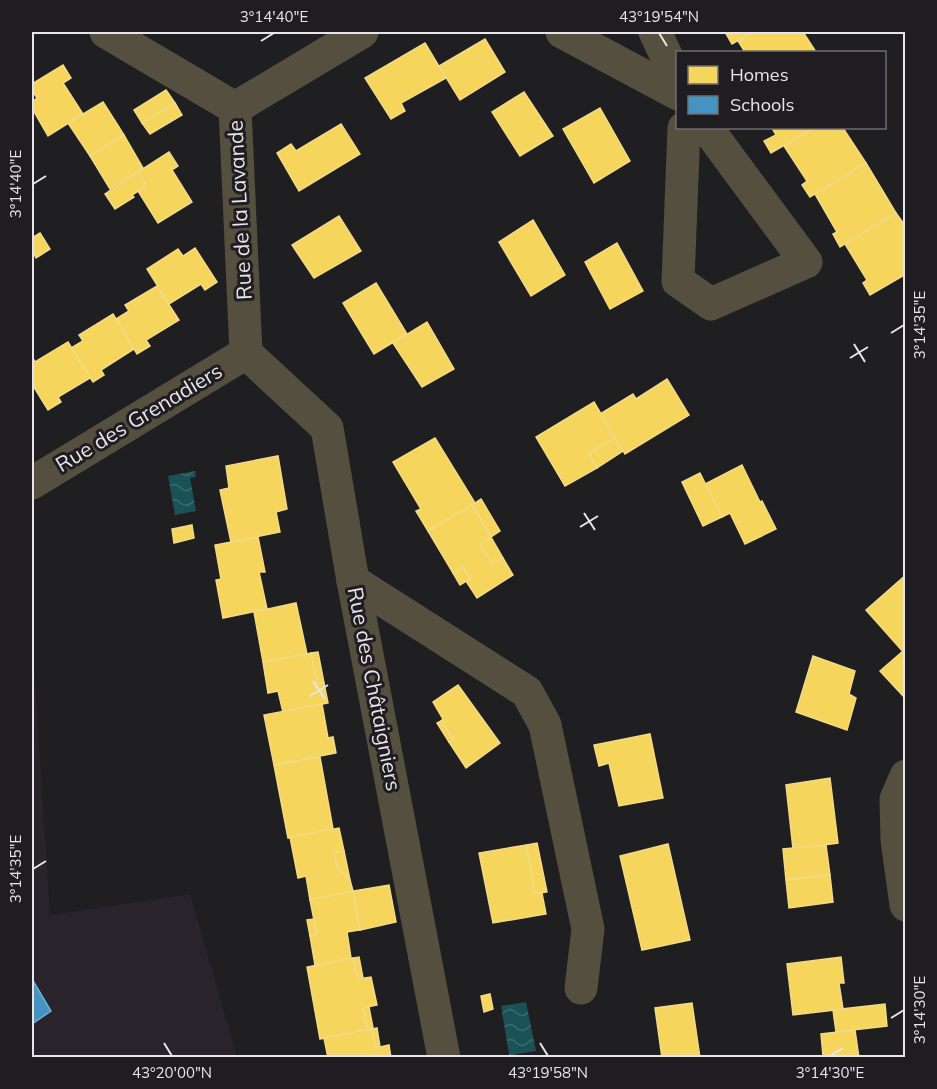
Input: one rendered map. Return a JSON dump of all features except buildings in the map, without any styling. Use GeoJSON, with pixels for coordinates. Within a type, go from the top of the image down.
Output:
{"type":"FeatureCollection","features":[{"type":"Feature","properties":{"kind":"street","name":"Rue de la Lavande"},"geometry":{"type":"LineString","coordinates":[[106,32],[236,108],[246,353]]}},
{"type":"Feature","properties":{"kind":"street"},"geometry":{"type":"LineString","coordinates":[[236,108],[362,32]]}},
{"type":"Feature","properties":{"kind":"street"},"geometry":{"type":"LineString","coordinates":[[562,32],[676,93]]}},
{"type":"Feature","properties":{"kind":"street"},"geometry":{"type":"LineString","coordinates":[[655,32],[676,77]]}},
{"type":"Feature","properties":{"kind":"street"},"geometry":{"type":"LineString","coordinates":[[684,129],[678,281],[711,304],[806,262],[708,129]]}},
{"type":"Feature","properties":{"kind":"street","name":"Rue des Grenadiers"},"geometry":{"type":"LineString","coordinates":[[32,483],[246,353]]}},
{"type":"Feature","properties":{"kind":"street","name":"Rue des Châtaigniers"},"geometry":{"type":"LineString","coordinates":[[246,353],[327,428],[353,581],[444,1058]]}},
{"type":"Feature","properties":{"kind":"street"},"geometry":{"type":"LineString","coordinates":[[353,581],[527,692],[545,725],[588,929],[581,988]]}},
{"type":"Feature","properties":{"kind":"street"},"geometry":{"type":"LineString","coordinates":[[906,776],[896,800],[897,840],[906,905]]}},
{"type":"Feature","properties":{"kind":"shaded area"},"geometry":{"type":"Polygon","coordinates":[[[32,632],[50,915],[190,894],[237,1057],[32,1057],[32,632]]]}},
{"type":"Feature","properties":{"kind":"water"},"geometry":{"type":"Polygon","coordinates":[[[195,471],[196,477],[190,478],[196,511],[175,515],[168,476],[195,471]]]}},
{"type":"Feature","properties":{"kind":"water"},"geometry":{"type":"Polygon","coordinates":[[[526,1002],[536,1051],[507,1057],[509,1054],[501,1006],[526,1002]]]}}]}
